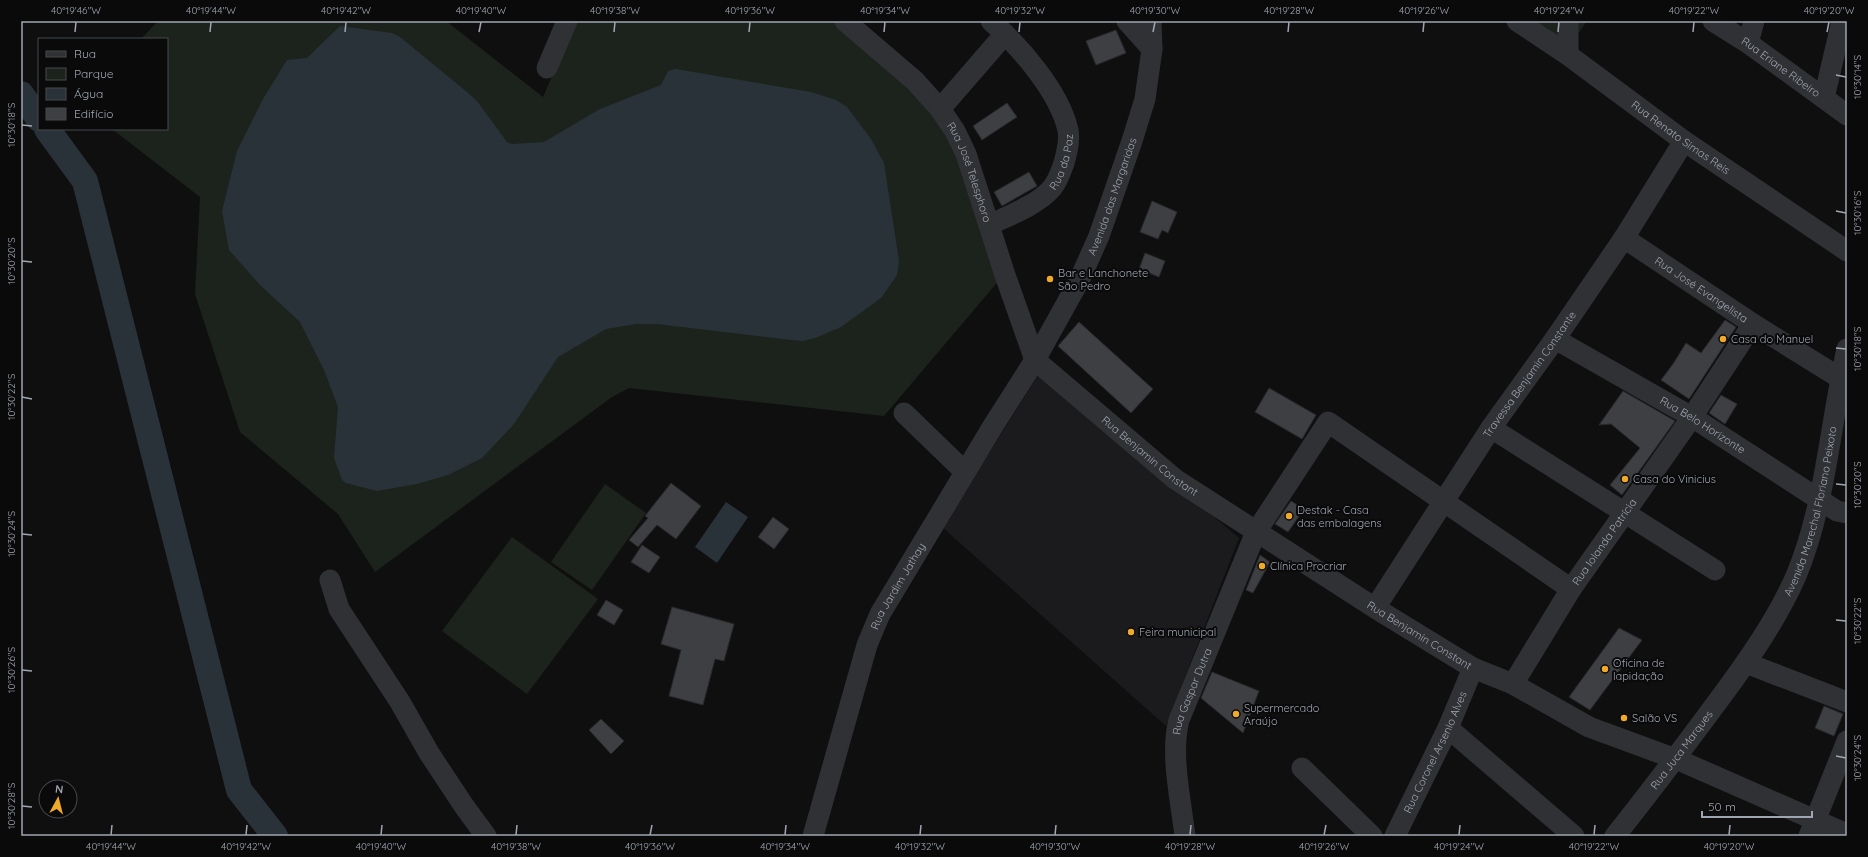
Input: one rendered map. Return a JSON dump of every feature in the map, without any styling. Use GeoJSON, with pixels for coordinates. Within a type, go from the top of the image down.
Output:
{"type":"FeatureCollection","features":[{"type":"Feature","properties":{"kind":"street"},"geometry":{"type":"LineString","coordinates":[[547,68],[567,21]]}},
{"type":"Feature","properties":{"kind":"street","name":"Rua José Telesphoro"},"geometry":{"type":"LineString","coordinates":[[845,21],[915,81],[940,110],[955,131],[966,154],[1020,320],[1035,360]]}},
{"type":"Feature","properties":{"kind":"street"},"geometry":{"type":"LineString","coordinates":[[1127,21],[1152,49]]}},
{"type":"Feature","properties":{"kind":"street","name":"Avenida das Margaridas"},"geometry":{"type":"LineString","coordinates":[[1035,360],[1079,281],[1098,236],[1132,141],[1145,99],[1152,49],[1151,21]]}},
{"type":"Feature","properties":{"kind":"street","name":"Rua Renato Simas Reis"},"geometry":{"type":"LineString","coordinates":[[1517,21],[1568,55],[1684,140],[1847,251]]}},
{"type":"Feature","properties":{"kind":"street"},"geometry":{"type":"LineString","coordinates":[[1568,21],[1568,55]]}},
{"type":"Feature","properties":{"kind":"street","name":"Rua Eriane Ribeiro"},"geometry":{"type":"LineString","coordinates":[[1712,21],[1748,43],[1847,115]]}},
{"type":"Feature","properties":{"kind":"street"},"geometry":{"type":"LineString","coordinates":[[1748,43],[1754,21]]}},
{"type":"Feature","properties":{"kind":"street"},"geometry":{"type":"LineString","coordinates":[[1824,98],[1842,21]]}},
{"type":"Feature","properties":{"kind":"street","name":"Rua da Paz"},"geometry":{"type":"LineString","coordinates":[[940,110],[998,27],[1035,69],[1055,99],[1065,122],[1068,139],[1063,165],[1057,181],[1052,188],[1043,196],[989,225]]}},
{"type":"Feature","properties":{"kind":"street","name":"Travessa Benjamin Constante"},"geometry":{"type":"LineString","coordinates":[[1375,608],[1442,501],[1491,428],[1555,339],[1624,238],[1684,140]]}},
{"type":"Feature","properties":{"kind":"street","name":"Rua José Evangelista"},"geometry":{"type":"LineString","coordinates":[[1624,238],[1753,324],[1845,363]]}},
{"type":"Feature","properties":{"kind":"street","name":"Rua Iolanda Patrícia"},"geometry":{"type":"LineString","coordinates":[[1513,684],[1571,589],[1692,418],[1753,324]]}},
{"type":"Feature","properties":{"kind":"street","name":"Rua Belo Horizonte"},"geometry":{"type":"LineString","coordinates":[[1555,339],[1692,418],[1779,472],[1837,511],[1847,513]]}},
{"type":"Feature","properties":{"kind":"street","name":"Rua Jardim Jathay"},"geometry":{"type":"LineString","coordinates":[[813,836],[867,645],[880,614],[965,472],[1035,360]]}},
{"type":"Feature","properties":{"kind":"street","name":"Rua Benjamin Constant"},"geometry":{"type":"LineString","coordinates":[[1035,360],[1175,479],[1375,608],[1474,668],[1513,684],[1589,727],[1676,759],[1812,828],[1847,834]]}},
{"type":"Feature","properties":{"kind":"street","name":"Avenida Marechal Floriano Peixoto"},"geometry":{"type":"LineString","coordinates":[[1746,663],[1773,619],[1796,576],[1813,525],[1845,363]]}},
{"type":"Feature","properties":{"kind":"street"},"geometry":{"type":"LineString","coordinates":[[904,413],[965,472]]}},
{"type":"Feature","properties":{"kind":"street","name":"Rua Gaspar Dutra"},"geometry":{"type":"LineString","coordinates":[[1185,836],[1175,750],[1175,734],[1182,713],[1256,532],[1328,422],[1442,501]]}},
{"type":"Feature","properties":{"kind":"street"},"geometry":{"type":"LineString","coordinates":[[1491,428],[1715,570]]}},
{"type":"Feature","properties":{"kind":"street"},"geometry":{"type":"LineString","coordinates":[[1442,501],[1571,589]]}},
{"type":"Feature","properties":{"kind":"street"},"geometry":{"type":"LineString","coordinates":[[330,580],[339,609],[400,702],[429,753],[486,836]]}},
{"type":"Feature","properties":{"kind":"street"},"geometry":{"type":"LineString","coordinates":[[1746,663],[1847,702]]}},
{"type":"Feature","properties":{"kind":"street","name":"Rua Juca Marques"},"geometry":{"type":"LineString","coordinates":[[1615,836],[1676,759],[1746,663]]}},
{"type":"Feature","properties":{"kind":"street","name":"Rua Coronel Arsenio Alves"},"geometry":{"type":"LineString","coordinates":[[1395,836],[1448,728],[1474,668]]}},
{"type":"Feature","properties":{"kind":"street"},"geometry":{"type":"LineString","coordinates":[[1448,728],[1574,836]]}},
{"type":"Feature","properties":{"kind":"street"},"geometry":{"type":"LineString","coordinates":[[1812,828],[1847,741]]}},
{"type":"Feature","properties":{"kind":"street"},"geometry":{"type":"LineString","coordinates":[[1302,768],[1372,836]]}},
{"type":"Feature","properties":{"kind":"shaded area","name":"Feira municipal"},"geometry":{"type":"Polygon","coordinates":[[[1041,371],[1239,538],[1166,726],[942,527],[1041,371]]]}},
{"type":"Feature","properties":{"kind":"green space"},"geometry":{"type":"Polygon","coordinates":[[[158,21],[446,21],[543,97],[576,21],[836,21],[916,87],[962,151],[1001,278],[884,416],[629,388],[612,397],[375,572],[338,514],[240,432],[195,294],[200,197],[113,130],[168,130],[168,38],[142,38],[158,21]]]}},
{"type":"Feature","properties":{"kind":"green space"},"geometry":{"type":"Polygon","coordinates":[[[1524,21],[1587,21],[1570,45],[1524,21]]]}},
{"type":"Feature","properties":{"kind":"green space"},"geometry":{"type":"Polygon","coordinates":[[[605,484],[646,513],[592,590],[551,562],[605,484]]]}},
{"type":"Feature","properties":{"kind":"green space"},"geometry":{"type":"Polygon","coordinates":[[[512,537],[598,599],[527,694],[442,631],[512,537]]]}},
{"type":"Feature","properties":{"kind":"water"},"geometry":{"type":"Polygon","coordinates":[[[340,26],[392,33],[400,37],[477,101],[507,142],[512,144],[544,142],[600,109],[661,85],[668,71],[676,69],[811,92],[836,100],[847,107],[871,139],[884,163],[899,261],[897,275],[881,298],[841,327],[815,338],[803,341],[657,324],[636,324],[606,329],[558,357],[514,424],[482,458],[448,475],[417,484],[377,491],[346,483],[342,480],[334,458],[338,407],[324,370],[300,322],[259,284],[229,250],[222,211],[237,151],[263,99],[287,60],[307,58],[340,26]]]}},
{"type":"Feature","properties":{"kind":"water"},"geometry":{"type":"Polygon","coordinates":[[[726,502],[748,517],[717,563],[695,547],[726,502]]]}},
{"type":"Feature","properties":{"kind":"building"},"geometry":{"type":"Polygon","coordinates":[[[1116,30],[1126,53],[1096,65],[1086,41],[1116,30]]]}},
{"type":"Feature","properties":{"kind":"building"},"geometry":{"type":"Polygon","coordinates":[[[1007,103],[1017,117],[982,140],[973,126],[1007,103]]]}},
{"type":"Feature","properties":{"kind":"building"},"geometry":{"type":"Polygon","coordinates":[[[1029,172],[1037,186],[1002,206],[994,192],[1029,172]]]}},
{"type":"Feature","properties":{"kind":"building"},"geometry":{"type":"Polygon","coordinates":[[[1152,201],[1177,212],[1168,233],[1162,230],[1158,239],[1140,232],[1152,201]]]}},
{"type":"Feature","properties":{"kind":"building"},"geometry":{"type":"Polygon","coordinates":[[[1145,253],[1165,261],[1159,277],[1139,269],[1145,253]]]}},
{"type":"Feature","properties":{"kind":"building"},"geometry":{"type":"Polygon","coordinates":[[[1725,320],[1736,327],[1689,399],[1661,380],[1686,343],[1701,353],[1725,320]]]}},
{"type":"Feature","properties":{"kind":"building"},"geometry":{"type":"Polygon","coordinates":[[[1079,322],[1153,389],[1131,413],[1058,346],[1079,322]]]}},
{"type":"Feature","properties":{"kind":"building"},"geometry":{"type":"Polygon","coordinates":[[[1269,388],[1316,415],[1302,439],[1255,412],[1269,388]]]}},
{"type":"Feature","properties":{"kind":"building"},"geometry":{"type":"Polygon","coordinates":[[[1623,391],[1675,421],[1622,495],[1610,485],[1640,448],[1611,424],[1599,425],[1623,391]]]}},
{"type":"Feature","properties":{"kind":"building"},"geometry":{"type":"Polygon","coordinates":[[[1721,395],[1737,404],[1725,424],[1709,413],[1721,395]]]}},
{"type":"Feature","properties":{"kind":"building"},"geometry":{"type":"Polygon","coordinates":[[[671,483],[701,506],[676,539],[657,525],[638,547],[629,540],[648,518],[645,516],[671,483]]]}},
{"type":"Feature","properties":{"kind":"building","name":"Destak - Casa das embalagens"},"geometry":{"type":"Polygon","coordinates":[[[1291,501],[1304,509],[1288,532],[1275,524],[1291,501]]]}},
{"type":"Feature","properties":{"kind":"building"},"geometry":{"type":"Polygon","coordinates":[[[773,517],[789,529],[774,549],[758,537],[773,517]]]}},
{"type":"Feature","properties":{"kind":"building"},"geometry":{"type":"Polygon","coordinates":[[[642,545],[660,557],[649,573],[631,562],[642,545]]]}},
{"type":"Feature","properties":{"kind":"building"},"geometry":{"type":"Polygon","coordinates":[[[1260,555],[1270,562],[1253,593],[1246,590],[1260,555]]]}},
{"type":"Feature","properties":{"kind":"building"},"geometry":{"type":"Polygon","coordinates":[[[606,600],[623,610],[614,625],[597,615],[606,600]]]}},
{"type":"Feature","properties":{"kind":"building"},"geometry":{"type":"Polygon","coordinates":[[[672,607],[734,624],[724,661],[715,659],[703,705],[669,696],[681,650],[661,644],[672,607]]]}},
{"type":"Feature","properties":{"kind":"building","name":"Oficina de lapidação"},"geometry":{"type":"Polygon","coordinates":[[[1619,628],[1642,640],[1590,710],[1569,697],[1619,628]]]}},
{"type":"Feature","properties":{"kind":"building","name":"Supermercado Araújo"},"geometry":{"type":"Polygon","coordinates":[[[1212,672],[1259,691],[1243,733],[1201,698],[1212,672]]]}},
{"type":"Feature","properties":{"kind":"building"},"geometry":{"type":"Polygon","coordinates":[[[1824,706],[1843,714],[1834,736],[1815,728],[1824,706]]]}},
{"type":"Feature","properties":{"kind":"building"},"geometry":{"type":"Polygon","coordinates":[[[601,719],[624,741],[611,754],[589,730],[601,719]]]}},
{"type":"Feature","properties":{"kind":"waterway"},"geometry":{"type":"LineString","coordinates":[[21,94],[38,118]]}},
{"type":"Feature","properties":{"kind":"waterway"},"geometry":{"type":"LineString","coordinates":[[48,130],[85,181],[239,790],[275,836]]}},
{"type":"Feature","properties":{"kind":"place","name":"Bar e Lanchonete São Pedro"},"geometry":{"type":"Point","coordinates":[1050,279]}},
{"type":"Feature","properties":{"kind":"place","name":"Casa do Manuel"},"geometry":{"type":"Point","coordinates":[1723,339]}},
{"type":"Feature","properties":{"kind":"place","name":"Casa do Vinicius"},"geometry":{"type":"Point","coordinates":[1625,479]}},
{"type":"Feature","properties":{"kind":"place","name":"Destak - Casa das embalagens"},"geometry":{"type":"Point","coordinates":[1289,516]}},
{"type":"Feature","properties":{"kind":"place","name":"Clínica Procriar"},"geometry":{"type":"Point","coordinates":[1262,566]}},
{"type":"Feature","properties":{"kind":"place","name":"Feira municipal"},"geometry":{"type":"Point","coordinates":[1131,632]}},
{"type":"Feature","properties":{"kind":"place","name":"Oficina de lapidação"},"geometry":{"type":"Point","coordinates":[1605,669]}},
{"type":"Feature","properties":{"kind":"place","name":"Supermercado Araújo"},"geometry":{"type":"Point","coordinates":[1236,714]}},
{"type":"Feature","properties":{"kind":"place","name":"Salão VS"},"geometry":{"type":"Point","coordinates":[1624,718]}}]}
